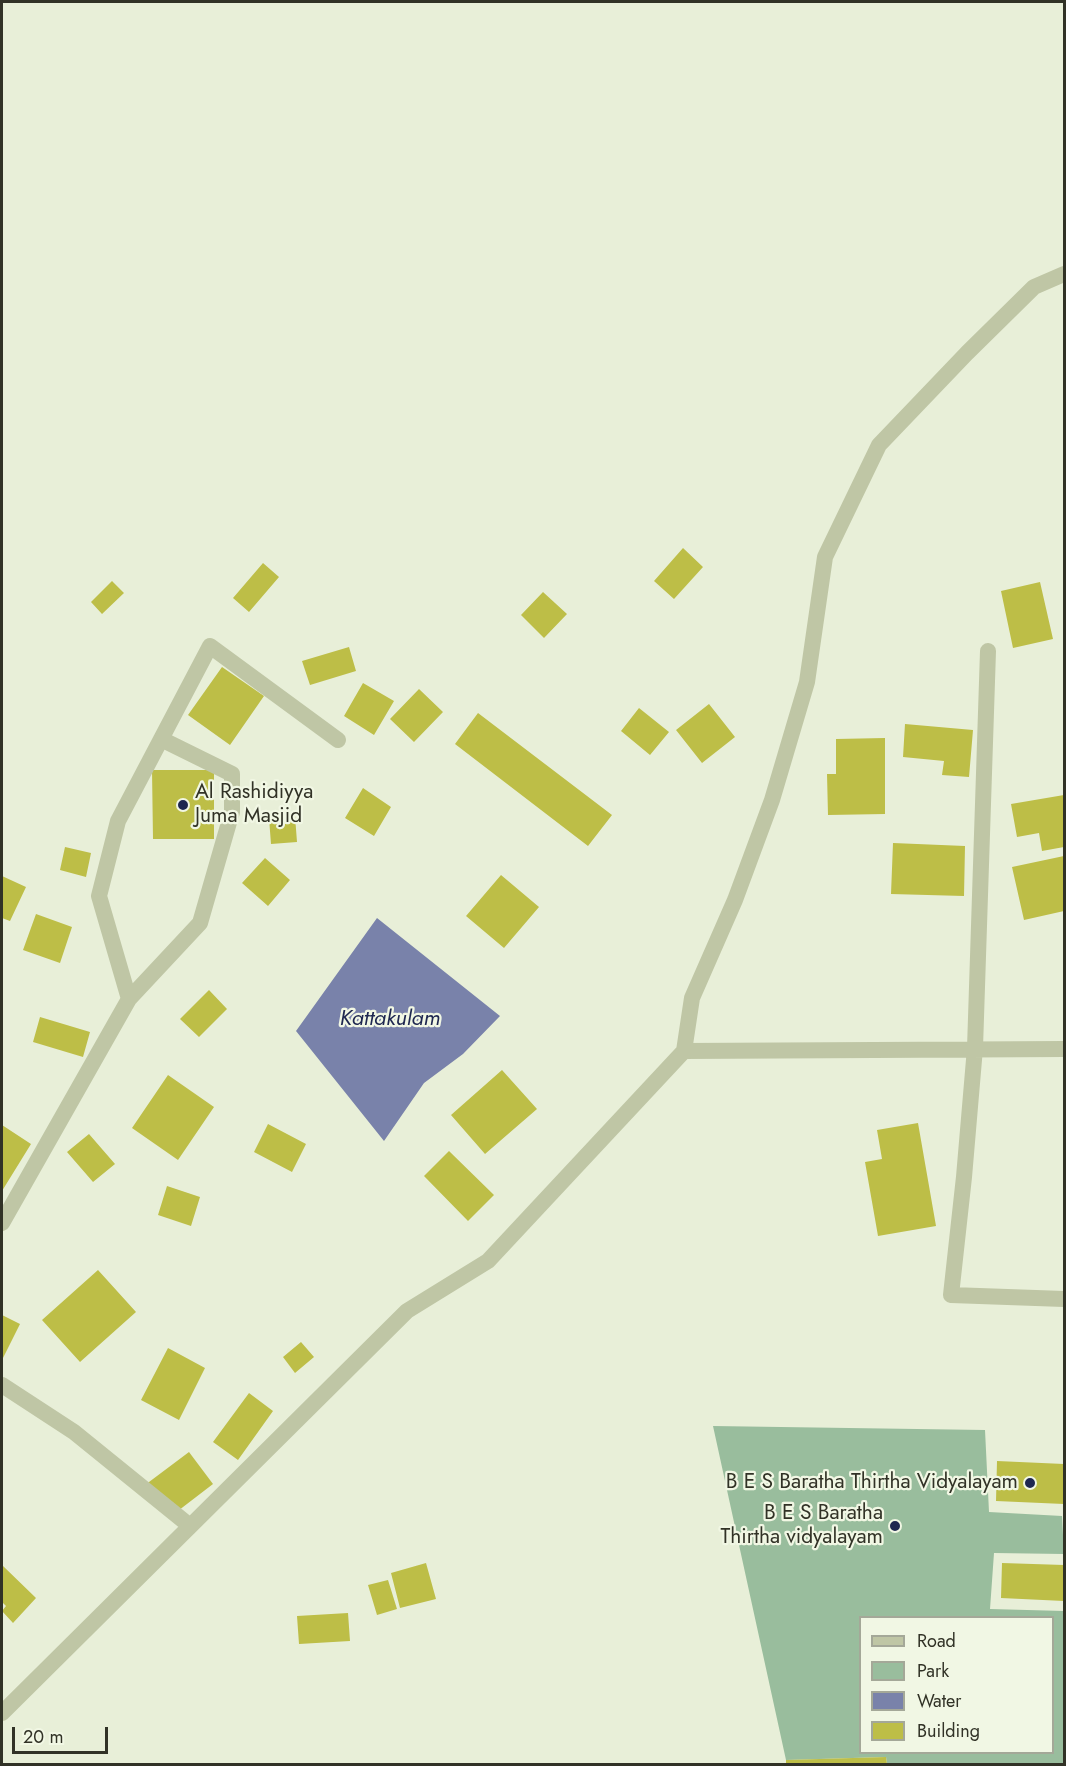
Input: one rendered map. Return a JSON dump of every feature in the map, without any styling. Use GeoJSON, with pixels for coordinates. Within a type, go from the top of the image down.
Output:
{"type":"FeatureCollection","features":[{"type":"Feature","properties":{"kind":"street"},"geometry":{"type":"LineString","coordinates":[[2,1713],[407,1311],[488,1261],[684,1050],[692,998],[735,900],[772,800],[807,682],[825,557],[879,446],[967,353],[1034,287],[1065,274]]}},
{"type":"Feature","properties":{"kind":"street"},"geometry":{"type":"LineString","coordinates":[[129,999],[99,896],[118,821],[210,646],[338,740]]}},
{"type":"Feature","properties":{"kind":"street"},"geometry":{"type":"LineString","coordinates":[[988,651],[975,1048],[951,1295],[1065,1299]]}},
{"type":"Feature","properties":{"kind":"street"},"geometry":{"type":"LineString","coordinates":[[2,1223],[129,999],[200,923],[232,812],[232,774],[161,739]]}},
{"type":"Feature","properties":{"kind":"street"},"geometry":{"type":"LineString","coordinates":[[684,1050],[1065,1049]]}},
{"type":"Feature","properties":{"kind":"street"},"geometry":{"type":"LineString","coordinates":[[2,1385],[74,1432],[190,1526]]}},
{"type":"Feature","properties":{"kind":"green space","name":"B E S Baratha Thirtha vidyalayam"},"geometry":{"type":"Polygon","coordinates":[[[713,1426],[985,1430],[989,1512],[1062,1516],[1064,1554],[994,1553],[990,1609],[1064,1611],[1064,1764],[887,1764],[886,1757],[786,1760],[713,1426]]]}},
{"type":"Feature","properties":{"kind":"water","name":"Kattakulam"},"geometry":{"type":"Polygon","coordinates":[[[377,918],[500,1016],[463,1054],[424,1083],[384,1141],[296,1031],[377,918]]]}},
{"type":"Feature","properties":{"kind":"building"},"geometry":{"type":"Polygon","coordinates":[[[683,548],[703,567],[674,599],[654,581],[683,548]]]}},
{"type":"Feature","properties":{"kind":"building"},"geometry":{"type":"Polygon","coordinates":[[[263,563],[279,577],[249,612],[233,598],[263,563]]]}},
{"type":"Feature","properties":{"kind":"building"},"geometry":{"type":"Polygon","coordinates":[[[112,581],[124,593],[102,614],[91,602],[112,581]]]}},
{"type":"Feature","properties":{"kind":"building"},"geometry":{"type":"Polygon","coordinates":[[[1040,582],[1053,639],[1013,648],[1001,591],[1040,582]]]}},
{"type":"Feature","properties":{"kind":"building"},"geometry":{"type":"Polygon","coordinates":[[[543,592],[567,614],[544,638],[521,615],[543,592]]]}},
{"type":"Feature","properties":{"kind":"building"},"geometry":{"type":"Polygon","coordinates":[[[349,647],[356,671],[310,685],[302,661],[349,647]]]}},
{"type":"Feature","properties":{"kind":"building"},"geometry":{"type":"Polygon","coordinates":[[[222,667],[264,696],[230,745],[188,715],[222,667]]]}},
{"type":"Feature","properties":{"kind":"building"},"geometry":{"type":"Polygon","coordinates":[[[363,683],[394,701],[374,735],[344,716],[363,683]]]}},
{"type":"Feature","properties":{"kind":"building"},"geometry":{"type":"Polygon","coordinates":[[[419,689],[443,712],[414,742],[390,719],[419,689]]]}},
{"type":"Feature","properties":{"kind":"building"},"geometry":{"type":"Polygon","coordinates":[[[709,704],[735,737],[702,763],[676,730],[709,704]]]}},
{"type":"Feature","properties":{"kind":"building"},"geometry":{"type":"Polygon","coordinates":[[[639,708],[669,732],[650,755],[621,731],[639,708]]]}},
{"type":"Feature","properties":{"kind":"building"},"geometry":{"type":"Polygon","coordinates":[[[478,713],[612,815],[588,846],[455,744],[478,713]]]}},
{"type":"Feature","properties":{"kind":"building"},"geometry":{"type":"Polygon","coordinates":[[[905,724],[973,730],[969,777],[942,775],[944,761],[903,757],[905,724]]]}},
{"type":"Feature","properties":{"kind":"building"},"geometry":{"type":"Polygon","coordinates":[[[885,738],[885,814],[828,815],[827,774],[836,774],[836,739],[885,738]]]}},
{"type":"Feature","properties":{"kind":"building","name":"Al Rashidiyya Juma Masjid"},"geometry":{"type":"Polygon","coordinates":[[[152,770],[214,770],[214,839],[153,839],[152,770]]]}},
{"type":"Feature","properties":{"kind":"building"},"geometry":{"type":"Polygon","coordinates":[[[363,788],[391,807],[374,836],[345,818],[363,788]]]}},
{"type":"Feature","properties":{"kind":"building"},"geometry":{"type":"Polygon","coordinates":[[[1064,795],[1064,847],[1042,851],[1039,833],[1017,837],[1011,804],[1064,795]]]}},
{"type":"Feature","properties":{"kind":"building"},"geometry":{"type":"Polygon","coordinates":[[[295,816],[297,842],[271,844],[269,818],[295,816]]]}},
{"type":"Feature","properties":{"kind":"building"},"geometry":{"type":"Polygon","coordinates":[[[893,843],[965,846],[964,896],[891,894],[893,843]]]}},
{"type":"Feature","properties":{"kind":"building"},"geometry":{"type":"Polygon","coordinates":[[[65,847],[91,853],[86,877],[60,870],[65,847]]]}},
{"type":"Feature","properties":{"kind":"building"},"geometry":{"type":"Polygon","coordinates":[[[1064,856],[1064,911],[1024,920],[1012,867],[1064,856]]]}},
{"type":"Feature","properties":{"kind":"building"},"geometry":{"type":"Polygon","coordinates":[[[265,858],[290,880],[268,906],[242,883],[265,858]]]}},
{"type":"Feature","properties":{"kind":"building"},"geometry":{"type":"Polygon","coordinates":[[[501,875],[539,907],[504,948],[466,916],[501,875]]]}},
{"type":"Feature","properties":{"kind":"building"},"geometry":{"type":"Polygon","coordinates":[[[2,876],[26,887],[10,921],[2,918],[2,876]]]}},
{"type":"Feature","properties":{"kind":"building"},"geometry":{"type":"Polygon","coordinates":[[[36,914],[72,927],[60,963],[23,950],[36,914]]]}},
{"type":"Feature","properties":{"kind":"building"},"geometry":{"type":"Polygon","coordinates":[[[209,990],[227,1009],[199,1037],[180,1019],[209,990]]]}},
{"type":"Feature","properties":{"kind":"building"},"geometry":{"type":"Polygon","coordinates":[[[40,1017],[90,1032],[83,1057],[33,1042],[40,1017]]]}},
{"type":"Feature","properties":{"kind":"building"},"geometry":{"type":"Polygon","coordinates":[[[502,1070],[537,1109],[485,1154],[451,1115],[502,1070]]]}},
{"type":"Feature","properties":{"kind":"building"},"geometry":{"type":"Polygon","coordinates":[[[168,1075],[214,1107],[178,1160],[132,1128],[168,1075]]]}},
{"type":"Feature","properties":{"kind":"building"},"geometry":{"type":"Polygon","coordinates":[[[918,1123],[936,1226],[878,1236],[865,1162],[882,1159],[877,1130],[918,1123]]]}},
{"type":"Feature","properties":{"kind":"building"},"geometry":{"type":"Polygon","coordinates":[[[268,1124],[306,1144],[292,1172],[254,1152],[268,1124]]]}},
{"type":"Feature","properties":{"kind":"building"},"geometry":{"type":"Polygon","coordinates":[[[2,1125],[31,1144],[2,1191],[2,1125]]]}},
{"type":"Feature","properties":{"kind":"building"},"geometry":{"type":"Polygon","coordinates":[[[89,1134],[115,1164],[93,1182],[67,1152],[89,1134]]]}},
{"type":"Feature","properties":{"kind":"building"},"geometry":{"type":"Polygon","coordinates":[[[449,1151],[494,1195],[468,1221],[424,1176],[449,1151]]]}},
{"type":"Feature","properties":{"kind":"building"},"geometry":{"type":"Polygon","coordinates":[[[167,1186],[200,1197],[191,1226],[158,1215],[167,1186]]]}},
{"type":"Feature","properties":{"kind":"building"},"geometry":{"type":"Polygon","coordinates":[[[98,1270],[136,1312],[80,1362],[42,1320],[98,1270]]]}},
{"type":"Feature","properties":{"kind":"building"},"geometry":{"type":"Polygon","coordinates":[[[2,1315],[20,1324],[2,1360],[2,1315]]]}},
{"type":"Feature","properties":{"kind":"building"},"geometry":{"type":"Polygon","coordinates":[[[301,1342],[314,1357],[295,1373],[283,1357],[301,1342]]]}},
{"type":"Feature","properties":{"kind":"building"},"geometry":{"type":"Polygon","coordinates":[[[168,1348],[205,1368],[179,1420],[141,1400],[168,1348]]]}},
{"type":"Feature","properties":{"kind":"building"},"geometry":{"type":"Polygon","coordinates":[[[249,1393],[273,1411],[238,1460],[213,1442],[249,1393]]]}},
{"type":"Feature","properties":{"kind":"building"},"geometry":{"type":"Polygon","coordinates":[[[189,1452],[213,1484],[170,1517],[145,1485],[189,1452]]]}},
{"type":"Feature","properties":{"kind":"building","name":"B E S Baratha Thirtha Vidyalayam"},"geometry":{"type":"Polygon","coordinates":[[[997,1461],[1064,1464],[1064,1504],[996,1501],[997,1461]]]}},
{"type":"Feature","properties":{"kind":"building"},"geometry":{"type":"Polygon","coordinates":[[[426,1563],[436,1599],[400,1608],[391,1573],[426,1563]]]}},
{"type":"Feature","properties":{"kind":"building"},"geometry":{"type":"Polygon","coordinates":[[[1002,1563],[1064,1565],[1064,1601],[1001,1598],[1002,1563]]]}},
{"type":"Feature","properties":{"kind":"building"},"geometry":{"type":"Polygon","coordinates":[[[2,1565],[36,1598],[13,1623],[2,1611],[6,1606],[2,1602],[2,1565]]]}},
{"type":"Feature","properties":{"kind":"building"},"geometry":{"type":"Polygon","coordinates":[[[388,1580],[397,1609],[377,1615],[368,1585],[388,1580]]]}},
{"type":"Feature","properties":{"kind":"building"},"geometry":{"type":"Polygon","coordinates":[[[348,1613],[350,1641],[299,1644],[297,1616],[348,1613]]]}},
{"type":"Feature","properties":{"kind":"building"},"geometry":{"type":"Polygon","coordinates":[[[886,1757],[887,1764],[786,1764],[786,1760],[886,1757]]]}},
{"type":"Feature","properties":{"kind":"place","name":"Al Rashidiyya Juma Masjid"},"geometry":{"type":"Point","coordinates":[183,805]}},
{"type":"Feature","properties":{"kind":"place","name":"B E S Baratha Thirtha Vidyalayam"},"geometry":{"type":"Point","coordinates":[1030,1483]}},
{"type":"Feature","properties":{"kind":"place","name":"B E S Baratha Thirtha vidyalayam"},"geometry":{"type":"Point","coordinates":[895,1526]}}]}
